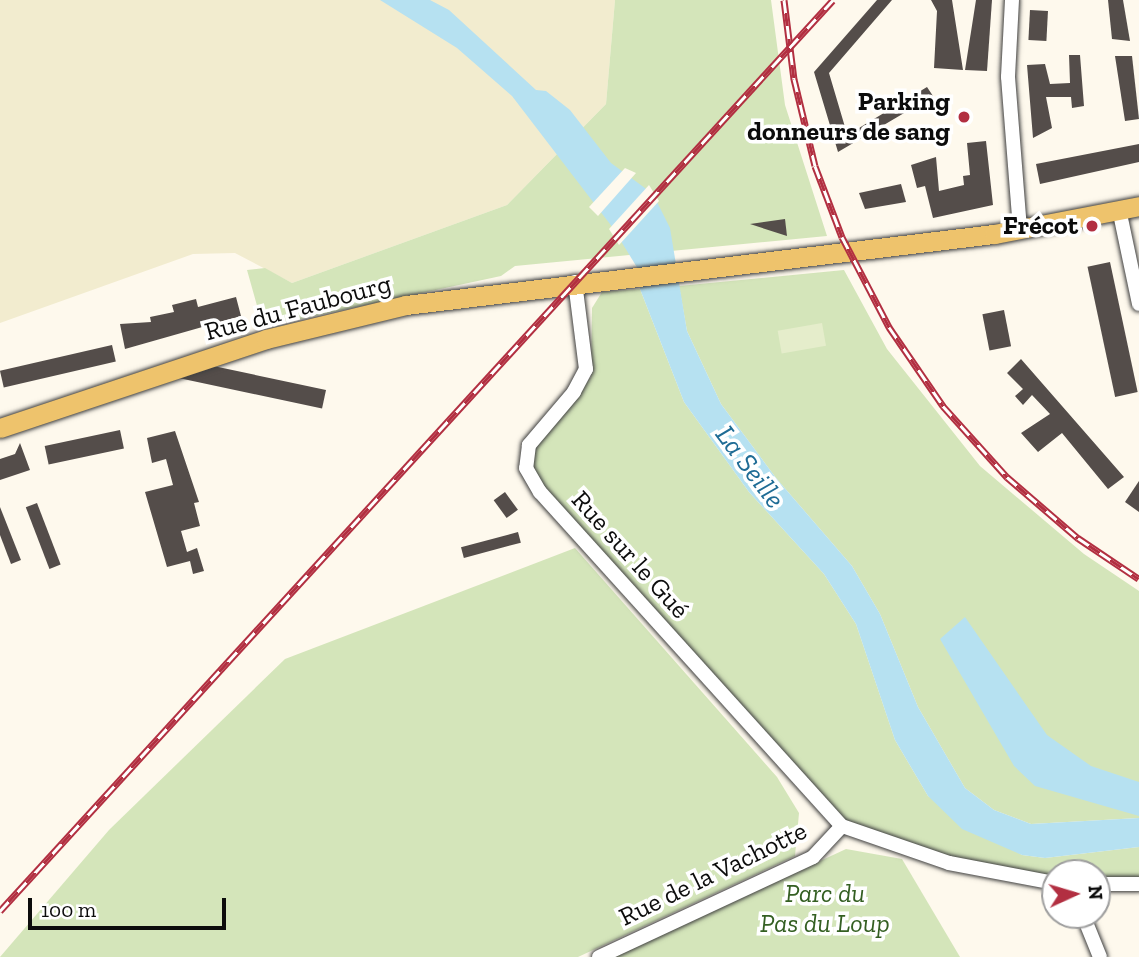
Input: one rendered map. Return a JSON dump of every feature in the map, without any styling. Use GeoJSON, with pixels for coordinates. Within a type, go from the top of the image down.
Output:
{"type":"FeatureCollection","features":[{"type":"Feature","properties":{"kind":"main road","name":"Rue du Faubourg"},"geometry":{"type":"LineString","coordinates":[[0,428],[337,320],[575,282],[1020,230],[1129,207]]}},
{"type":"Feature","properties":{"kind":"street"},"geometry":{"type":"LineString","coordinates":[[1012,0],[1008,77],[1020,230]]}},
{"type":"Feature","properties":{"kind":"street"},"geometry":{"type":"LineString","coordinates":[[1129,207],[1139,304]]}},
{"type":"Feature","properties":{"kind":"street","name":"Rue sur le Gué"},"geometry":{"type":"LineString","coordinates":[[575,282],[586,369],[574,392],[531,439],[525,460],[530,478],[842,827]]}},
{"type":"Feature","properties":{"kind":"street"},"geometry":{"type":"LineString","coordinates":[[842,827],[949,863],[1041,880]]}},
{"type":"Feature","properties":{"kind":"street","name":"Rue de la Vachotte"},"geometry":{"type":"LineString","coordinates":[[599,957],[813,857],[842,827]]}},
{"type":"Feature","properties":{"kind":"street"},"geometry":{"type":"LineString","coordinates":[[1111,884],[1139,884]]}},
{"type":"Feature","properties":{"kind":"street"},"geometry":{"type":"LineString","coordinates":[[1089,929],[1100,957]]}},
{"type":"Feature","properties":{"kind":"shaded area"},"geometry":{"type":"Polygon","coordinates":[[[0,0],[615,0],[606,104],[507,205],[292,283],[235,253],[193,254],[0,323],[0,0]]]}},
{"type":"Feature","properties":{"kind":"green space"},"geometry":{"type":"Polygon","coordinates":[[[615,0],[771,0],[785,105],[827,236],[515,266],[501,276],[263,327],[247,270],[265,268],[292,283],[507,205],[606,104],[615,0]]]}},
{"type":"Feature","properties":{"kind":"green space"},"geometry":{"type":"Polygon","coordinates":[[[844,270],[887,349],[980,466],[1084,554],[1139,591],[1139,818],[1031,824],[994,810],[965,788],[918,707],[880,614],[852,566],[776,478],[721,404],[687,331],[679,286],[844,270]]]}},
{"type":"Feature","properties":{"kind":"green space"},"geometry":{"type":"Polygon","coordinates":[[[640,289],[684,402],[749,492],[824,574],[856,624],[895,740],[928,796],[1022,855],[1045,858],[1139,847],[1139,878],[1111,878],[1111,859],[1041,859],[1041,875],[981,867],[853,826],[828,808],[538,479],[532,462],[536,442],[591,377],[592,308],[602,292],[640,289]]]}},
{"type":"Feature","properties":{"kind":"green space"},"geometry":{"type":"Polygon","coordinates":[[[822,323],[826,346],[782,353],[778,331],[822,323]]]}},
{"type":"Feature","properties":{"kind":"green space"},"geometry":{"type":"Polygon","coordinates":[[[575,548],[777,777],[799,813],[795,856],[578,957],[0,957],[109,830],[285,659],[575,548]]]}},
{"type":"Feature","properties":{"kind":"green space","name":"Parc du Pas du Loup"},"geometry":{"type":"Polygon","coordinates":[[[846,849],[902,859],[960,957],[613,957],[846,849]]]}},
{"type":"Feature","properties":{"kind":"water","name":"La Seille"},"geometry":{"type":"Polygon","coordinates":[[[380,0],[430,0],[449,10],[536,90],[546,91],[570,110],[611,163],[653,194],[670,228],[687,331],[721,404],[776,478],[852,566],[880,614],[918,707],[965,788],[994,810],[1031,824],[1139,818],[1139,847],[1045,858],[1022,855],[962,829],[928,796],[895,740],[856,624],[824,574],[749,492],[684,402],[640,289],[638,269],[613,228],[512,96],[457,48],[380,0]]]}},
{"type":"Feature","properties":{"kind":"water"},"geometry":{"type":"Polygon","coordinates":[[[965,617],[1047,735],[1091,766],[1139,782],[1139,816],[1035,786],[1014,766],[940,639],[965,617]]]}},
{"type":"Feature","properties":{"kind":"pier"},"geometry":{"type":"Polygon","coordinates":[[[625,168],[636,173],[598,216],[589,207],[625,168]]]}},
{"type":"Feature","properties":{"kind":"pier"},"geometry":{"type":"Polygon","coordinates":[[[649,185],[659,201],[619,245],[609,229],[649,185]]]}},
{"type":"Feature","properties":{"kind":"building"},"geometry":{"type":"Polygon","coordinates":[[[877,0],[892,0],[829,73],[845,127],[854,131],[927,87],[933,96],[838,152],[814,72],[877,0]]]}},
{"type":"Feature","properties":{"kind":"building"},"geometry":{"type":"Polygon","coordinates":[[[931,0],[952,0],[963,70],[934,68],[937,11],[931,0]]]}},
{"type":"Feature","properties":{"kind":"building"},"geometry":{"type":"Polygon","coordinates":[[[976,0],[992,0],[987,71],[965,70],[976,0]]]}},
{"type":"Feature","properties":{"kind":"building"},"geometry":{"type":"Polygon","coordinates":[[[1108,0],[1123,0],[1130,41],[1112,39],[1108,0]]]}},
{"type":"Feature","properties":{"kind":"building"},"geometry":{"type":"Polygon","coordinates":[[[1030,10],[1048,11],[1046,41],[1028,40],[1030,10]]]}},
{"type":"Feature","properties":{"kind":"building"},"geometry":{"type":"Polygon","coordinates":[[[1069,55],[1080,55],[1084,106],[1072,108],[1071,97],[1046,97],[1052,128],[1033,138],[1027,65],[1045,64],[1050,84],[1070,83],[1069,55]]]}},
{"type":"Feature","properties":{"kind":"building"},"geometry":{"type":"Polygon","coordinates":[[[1115,56],[1132,56],[1139,119],[1125,121],[1115,56]]]}},
{"type":"Feature","properties":{"kind":"building"},"geometry":{"type":"Polygon","coordinates":[[[986,141],[993,205],[933,218],[925,186],[917,188],[911,165],[936,157],[939,191],[964,185],[963,176],[970,175],[967,143],[986,141]]]}},
{"type":"Feature","properties":{"kind":"building"},"geometry":{"type":"Polygon","coordinates":[[[1139,144],[1139,162],[1040,184],[1036,164],[1139,144]]]}},
{"type":"Feature","properties":{"kind":"building"},"geometry":{"type":"Polygon","coordinates":[[[901,184],[906,202],[865,209],[859,193],[901,184]]]}},
{"type":"Feature","properties":{"kind":"building"},"geometry":{"type":"Polygon","coordinates":[[[785,219],[787,236],[750,224],[785,219]]]}},
{"type":"Feature","properties":{"kind":"building"},"geometry":{"type":"Polygon","coordinates":[[[1110,262],[1138,392],[1115,397],[1088,267],[1110,262]]]}},
{"type":"Feature","properties":{"kind":"building"},"geometry":{"type":"Polygon","coordinates":[[[236,297],[241,316],[125,349],[120,324],[151,322],[150,317],[174,312],[172,305],[196,299],[198,307],[236,297]]]}},
{"type":"Feature","properties":{"kind":"building"},"geometry":{"type":"Polygon","coordinates":[[[1004,310],[1011,346],[989,351],[982,314],[1004,310]]]}},
{"type":"Feature","properties":{"kind":"building"},"geometry":{"type":"Polygon","coordinates":[[[112,345],[116,362],[4,387],[0,371],[112,345]]]}},
{"type":"Feature","properties":{"kind":"building"},"geometry":{"type":"Polygon","coordinates":[[[180,359],[326,390],[322,409],[176,378],[180,359]]]}},
{"type":"Feature","properties":{"kind":"building"},"geometry":{"type":"Polygon","coordinates":[[[1021,359],[1124,477],[1108,489],[1062,433],[1038,452],[1021,433],[1050,414],[1032,395],[1023,405],[1015,396],[1023,389],[1007,373],[1021,359]]]}},
{"type":"Feature","properties":{"kind":"building"},"geometry":{"type":"Polygon","coordinates":[[[120,430],[124,449],[49,465],[45,446],[120,430]]]}},
{"type":"Feature","properties":{"kind":"building"},"geometry":{"type":"Polygon","coordinates":[[[175,431],[199,502],[194,503],[200,526],[181,531],[187,552],[197,548],[204,571],[193,574],[190,561],[167,567],[145,492],[173,485],[166,459],[152,463],[147,438],[175,431]]]}},
{"type":"Feature","properties":{"kind":"building"},"geometry":{"type":"Polygon","coordinates":[[[20,443],[30,470],[0,480],[0,459],[15,454],[20,443]]]}},
{"type":"Feature","properties":{"kind":"building"},"geometry":{"type":"Polygon","coordinates":[[[1139,481],[1139,512],[1125,502],[1139,481]]]}},
{"type":"Feature","properties":{"kind":"building"},"geometry":{"type":"Polygon","coordinates":[[[505,492],[518,510],[507,518],[494,500],[505,492]]]}},
{"type":"Feature","properties":{"kind":"building"},"geometry":{"type":"Polygon","coordinates":[[[37,503],[61,565],[49,569],[26,507],[37,503]]]}},
{"type":"Feature","properties":{"kind":"building"},"geometry":{"type":"Polygon","coordinates":[[[0,507],[21,560],[11,564],[0,535],[0,507]]]}},
{"type":"Feature","properties":{"kind":"building"},"geometry":{"type":"Polygon","coordinates":[[[518,532],[521,543],[464,558],[461,547],[518,532]]]}},
{"type":"Feature","properties":{"kind":"railway"},"geometry":{"type":"LineString","coordinates":[[784,0],[794,79],[815,166],[842,237],[889,327],[943,406],[1007,477],[1078,538],[1139,579]]}},
{"type":"Feature","properties":{"kind":"railway"},"geometry":{"type":"LineString","coordinates":[[0,911],[833,0]]}},
{"type":"Feature","properties":{"kind":"place","name":"Parking donneurs de sang"},"geometry":{"type":"Point","coordinates":[964,117]}},
{"type":"Feature","properties":{"kind":"place","name":"Frécot"},"geometry":{"type":"Point","coordinates":[1092,226]}}]}
